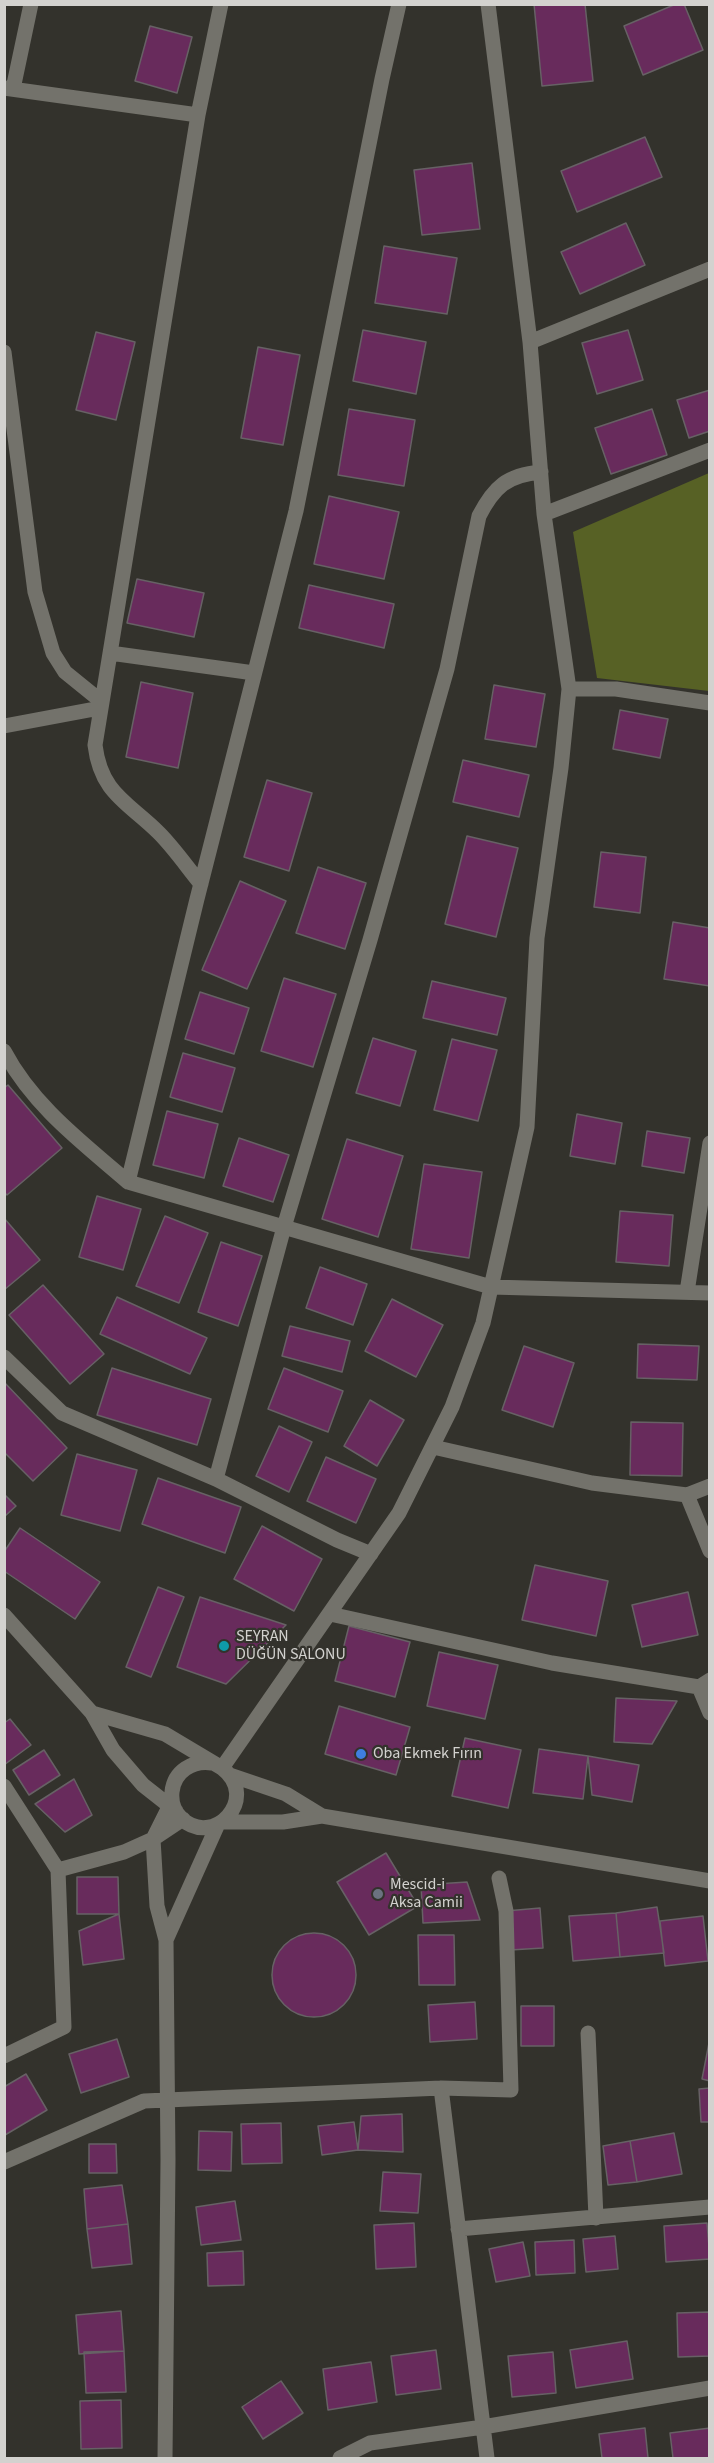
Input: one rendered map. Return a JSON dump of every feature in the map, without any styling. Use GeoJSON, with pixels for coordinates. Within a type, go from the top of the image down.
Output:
{"type":"FeatureCollection","features":[{"type":"Feature","properties":{"kind":"street"},"geometry":{"type":"LineString","coordinates":[[31,4],[9,88],[198,115]]}},
{"type":"Feature","properties":{"kind":"street"},"geometry":{"type":"LineString","coordinates":[[201,884],[159,833],[116,797],[101,773],[94,745],[198,115],[220,4]]}},
{"type":"Feature","properties":{"kind":"street"},"geometry":{"type":"LineString","coordinates":[[129,1182],[201,884],[296,511],[399,4]]}},
{"type":"Feature","properties":{"kind":"street"},"geometry":{"type":"LineString","coordinates":[[222,1769],[399,1513],[433,1447],[452,1407],[483,1323],[527,1127],[537,938],[561,768],[569,689],[544,514],[530,342],[488,4]]}},
{"type":"Feature","properties":{"kind":"street"},"geometry":{"type":"LineString","coordinates":[[530,342],[710,269]]}},
{"type":"Feature","properties":{"kind":"street"},"geometry":{"type":"LineString","coordinates":[[4,352],[35,592],[53,653],[65,672],[101,705]]}},
{"type":"Feature","properties":{"kind":"street"},"geometry":{"type":"LineString","coordinates":[[544,514],[710,450]]}},
{"type":"Feature","properties":{"kind":"street"},"geometry":{"type":"LineString","coordinates":[[216,1479],[284,1227],[370,940],[447,669],[479,516],[490,495],[506,481],[522,474],[541,472]]}},
{"type":"Feature","properties":{"kind":"street"},"geometry":{"type":"LineString","coordinates":[[110,653],[254,673]]}},
{"type":"Feature","properties":{"kind":"street"},"geometry":{"type":"LineString","coordinates":[[569,689],[616,689],[710,703]]}},
{"type":"Feature","properties":{"kind":"street"},"geometry":{"type":"LineString","coordinates":[[4,726],[101,705]]}},
{"type":"Feature","properties":{"kind":"street"},"geometry":{"type":"LineString","coordinates":[[4,1051],[21,1078],[47,1110],[129,1182],[491,1287],[710,1293]]}},
{"type":"Feature","properties":{"kind":"street"},"geometry":{"type":"LineString","coordinates":[[687,1292],[710,1143]]}},
{"type":"Feature","properties":{"kind":"street"},"geometry":{"type":"LineString","coordinates":[[4,1356],[62,1413],[216,1479],[337,1540],[371,1554]]}},
{"type":"Feature","properties":{"kind":"street"},"geometry":{"type":"LineString","coordinates":[[433,1447],[592,1483],[687,1495],[710,1486]]}},
{"type":"Feature","properties":{"kind":"street"},"geometry":{"type":"LineString","coordinates":[[687,1495],[710,1551]]}},
{"type":"Feature","properties":{"kind":"street"},"geometry":{"type":"LineString","coordinates":[[330,1614],[552,1663],[704,1684],[710,1713]]}},
{"type":"Feature","properties":{"kind":"street"},"geometry":{"type":"LineString","coordinates":[[4,1616],[92,1713],[113,1750],[143,1785],[192,1825],[202,1827],[220,1823],[283,1822],[322,1815],[710,1881]]}},
{"type":"Feature","properties":{"kind":"street"},"geometry":{"type":"LineString","coordinates":[[92,1713],[165,1734],[222,1769],[235,1784],[236,1800],[233,1810],[220,1823],[166,1940]]}},
{"type":"Feature","properties":{"kind":"street"},"geometry":{"type":"LineString","coordinates":[[58,1870],[124,1852],[153,1839],[175,1809],[173,1785],[182,1771],[196,1763],[222,1769],[285,1794],[322,1815]]}},
{"type":"Feature","properties":{"kind":"street"},"geometry":{"type":"LineString","coordinates":[[4,1786],[58,1870],[64,2026],[4,2056]]}},
{"type":"Feature","properties":{"kind":"street"},"geometry":{"type":"LineString","coordinates":[[153,1839],[157,1906],[166,1940],[168,2321],[165,2458]]}},
{"type":"Feature","properties":{"kind":"street"},"geometry":{"type":"LineString","coordinates":[[4,2162],[144,2102],[441,2088],[511,2090],[506,1911],[499,1878]]}},
{"type":"Feature","properties":{"kind":"street"},"geometry":{"type":"LineString","coordinates":[[588,2033],[596,2218]]}},
{"type":"Feature","properties":{"kind":"street"},"geometry":{"type":"LineString","coordinates":[[441,2088],[487,2458]]}},
{"type":"Feature","properties":{"kind":"street"},"geometry":{"type":"LineString","coordinates":[[458,2229],[710,2207]]}},
{"type":"Feature","properties":{"kind":"street"},"geometry":{"type":"LineString","coordinates":[[340,2458],[370,2443],[483,2427],[710,2388]]}},
{"type":"Feature","properties":{"kind":"green space"},"geometry":{"type":"Polygon","coordinates":[[[709,473],[709,691],[597,678],[573,532],[709,473]]]}},
{"type":"Feature","properties":{"kind":"building"},"geometry":{"type":"Polygon","coordinates":[[[534,4],[585,4],[593,81],[542,86],[534,4]]]}},
{"type":"Feature","properties":{"kind":"building"},"geometry":{"type":"Polygon","coordinates":[[[676,4],[684,4],[703,50],[643,75],[624,26],[676,4]]]}},
{"type":"Feature","properties":{"kind":"building"},"geometry":{"type":"Polygon","coordinates":[[[150,26],[192,37],[177,93],[135,81],[150,26]]]}},
{"type":"Feature","properties":{"kind":"building"},"geometry":{"type":"Polygon","coordinates":[[[645,137],[662,177],[577,212],[561,171],[645,137]]]}},
{"type":"Feature","properties":{"kind":"building"},"geometry":{"type":"Polygon","coordinates":[[[472,163],[480,229],[422,235],[414,170],[472,163]]]}},
{"type":"Feature","properties":{"kind":"building"},"geometry":{"type":"Polygon","coordinates":[[[626,223],[645,265],[580,294],[561,252],[626,223]]]}},
{"type":"Feature","properties":{"kind":"building"},"geometry":{"type":"Polygon","coordinates":[[[384,246],[457,258],[447,314],[375,303],[384,246]]]}},
{"type":"Feature","properties":{"kind":"building"},"geometry":{"type":"Polygon","coordinates":[[[363,330],[426,342],[416,394],[353,381],[363,330]]]}},
{"type":"Feature","properties":{"kind":"building"},"geometry":{"type":"Polygon","coordinates":[[[628,330],[643,380],[597,394],[582,343],[628,330]]]}},
{"type":"Feature","properties":{"kind":"building"},"geometry":{"type":"Polygon","coordinates":[[[96,332],[135,342],[116,420],[76,410],[96,332]]]}},
{"type":"Feature","properties":{"kind":"building"},"geometry":{"type":"Polygon","coordinates":[[[258,347],[300,355],[283,445],[241,438],[258,347]]]}},
{"type":"Feature","properties":{"kind":"building"},"geometry":{"type":"Polygon","coordinates":[[[710,390],[710,431],[689,438],[677,400],[710,390]]]}},
{"type":"Feature","properties":{"kind":"building"},"geometry":{"type":"Polygon","coordinates":[[[349,409],[415,420],[404,486],[338,475],[349,409]]]}},
{"type":"Feature","properties":{"kind":"building"},"geometry":{"type":"Polygon","coordinates":[[[652,409],[667,455],[611,474],[595,428],[652,409]]]}},
{"type":"Feature","properties":{"kind":"building"},"geometry":{"type":"Polygon","coordinates":[[[329,496],[399,512],[384,579],[314,564],[329,496]]]}},
{"type":"Feature","properties":{"kind":"building"},"geometry":{"type":"Polygon","coordinates":[[[137,579],[204,593],[194,637],[127,623],[137,579]]]}},
{"type":"Feature","properties":{"kind":"building"},"geometry":{"type":"Polygon","coordinates":[[[309,585],[394,604],[384,648],[299,628],[309,585]]]}},
{"type":"Feature","properties":{"kind":"building"},"geometry":{"type":"Polygon","coordinates":[[[141,682],[193,693],[178,768],[126,757],[141,682]]]}},
{"type":"Feature","properties":{"kind":"building"},"geometry":{"type":"Polygon","coordinates":[[[494,685],[545,694],[536,747],[485,739],[494,685]]]}},
{"type":"Feature","properties":{"kind":"building"},"geometry":{"type":"Polygon","coordinates":[[[620,710],[668,719],[660,758],[613,749],[620,710]]]}},
{"type":"Feature","properties":{"kind":"building"},"geometry":{"type":"Polygon","coordinates":[[[463,760],[529,775],[519,817],[453,802],[463,760]]]}},
{"type":"Feature","properties":{"kind":"building"},"geometry":{"type":"Polygon","coordinates":[[[267,780],[312,793],[289,871],[244,857],[267,780]]]}},
{"type":"Feature","properties":{"kind":"building"},"geometry":{"type":"Polygon","coordinates":[[[467,836],[518,848],[496,937],[445,924],[467,836]]]}},
{"type":"Feature","properties":{"kind":"building"},"geometry":{"type":"Polygon","coordinates":[[[601,852],[646,857],[640,913],[594,907],[601,852]]]}},
{"type":"Feature","properties":{"kind":"building"},"geometry":{"type":"Polygon","coordinates":[[[318,867],[366,883],[345,949],[296,933],[318,867]]]}},
{"type":"Feature","properties":{"kind":"building"},"geometry":{"type":"Polygon","coordinates":[[[240,881],[286,901],[247,989],[202,970],[240,881]]]}},
{"type":"Feature","properties":{"kind":"building"},"geometry":{"type":"Polygon","coordinates":[[[673,922],[710,928],[710,986],[664,979],[673,922]]]}},
{"type":"Feature","properties":{"kind":"building"},"geometry":{"type":"Polygon","coordinates":[[[284,978],[336,994],[313,1067],[261,1051],[284,978]]]}},
{"type":"Feature","properties":{"kind":"building"},"geometry":{"type":"Polygon","coordinates":[[[432,981],[506,998],[497,1035],[423,1018],[432,981]]]}},
{"type":"Feature","properties":{"kind":"building"},"geometry":{"type":"Polygon","coordinates":[[[200,992],[249,1008],[234,1054],[185,1039],[200,992]]]}},
{"type":"Feature","properties":{"kind":"building"},"geometry":{"type":"Polygon","coordinates":[[[373,1038],[416,1051],[400,1106],[356,1093],[373,1038]]]}},
{"type":"Feature","properties":{"kind":"building"},"geometry":{"type":"Polygon","coordinates":[[[452,1039],[497,1050],[478,1121],[434,1110],[452,1039]]]}},
{"type":"Feature","properties":{"kind":"building"},"geometry":{"type":"Polygon","coordinates":[[[183,1053],[235,1068],[222,1112],[170,1097],[183,1053]]]}},
{"type":"Feature","properties":{"kind":"building"},"geometry":{"type":"Polygon","coordinates":[[[8,1085],[62,1148],[7,1195],[4,1192],[4,1088],[8,1085]]]}},
{"type":"Feature","properties":{"kind":"building"},"geometry":{"type":"Polygon","coordinates":[[[167,1111],[218,1124],[204,1178],[153,1165],[167,1111]]]}},
{"type":"Feature","properties":{"kind":"building"},"geometry":{"type":"Polygon","coordinates":[[[577,1114],[622,1123],[615,1164],[570,1156],[577,1114]]]}},
{"type":"Feature","properties":{"kind":"building"},"geometry":{"type":"Polygon","coordinates":[[[647,1131],[690,1138],[684,1173],[642,1166],[647,1131]]]}},
{"type":"Feature","properties":{"kind":"building"},"geometry":{"type":"Polygon","coordinates":[[[239,1138],[289,1155],[273,1202],[223,1186],[239,1138]]]}},
{"type":"Feature","properties":{"kind":"building"},"geometry":{"type":"Polygon","coordinates":[[[347,1139],[403,1156],[378,1237],[322,1219],[347,1139]]]}},
{"type":"Feature","properties":{"kind":"building"},"geometry":{"type":"Polygon","coordinates":[[[424,1164],[482,1172],[469,1258],[411,1249],[424,1164]]]}},
{"type":"Feature","properties":{"kind":"building"},"geometry":{"type":"Polygon","coordinates":[[[97,1196],[141,1209],[123,1270],[79,1257],[97,1196]]]}},
{"type":"Feature","properties":{"kind":"building"},"geometry":{"type":"Polygon","coordinates":[[[620,1211],[673,1215],[669,1266],[616,1262],[620,1211]]]}},
{"type":"Feature","properties":{"kind":"building"},"geometry":{"type":"Polygon","coordinates":[[[165,1216],[208,1233],[179,1303],[136,1286],[165,1216]]]}},
{"type":"Feature","properties":{"kind":"building"},"geometry":{"type":"Polygon","coordinates":[[[4,1218],[40,1260],[4,1290],[4,1218]]]}},
{"type":"Feature","properties":{"kind":"building"},"geometry":{"type":"Polygon","coordinates":[[[221,1242],[262,1256],[238,1326],[198,1312],[221,1242]]]}},
{"type":"Feature","properties":{"kind":"building"},"geometry":{"type":"Polygon","coordinates":[[[320,1267],[367,1284],[353,1325],[306,1308],[320,1267]]]}},
{"type":"Feature","properties":{"kind":"building"},"geometry":{"type":"Polygon","coordinates":[[[43,1285],[104,1354],[70,1384],[9,1315],[43,1285]]]}},
{"type":"Feature","properties":{"kind":"building"},"geometry":{"type":"Polygon","coordinates":[[[117,1297],[207,1338],[190,1374],[100,1334],[117,1297]]]}},
{"type":"Feature","properties":{"kind":"building"},"geometry":{"type":"Polygon","coordinates":[[[392,1299],[443,1325],[416,1377],[365,1351],[392,1299]]]}},
{"type":"Feature","properties":{"kind":"building"},"geometry":{"type":"Polygon","coordinates":[[[290,1326],[350,1341],[342,1372],[282,1356],[290,1326]]]}},
{"type":"Feature","properties":{"kind":"building"},"geometry":{"type":"Polygon","coordinates":[[[638,1344],[699,1346],[697,1380],[637,1378],[638,1344]]]}},
{"type":"Feature","properties":{"kind":"building"},"geometry":{"type":"Polygon","coordinates":[[[524,1346],[574,1363],[553,1427],[502,1410],[524,1346]]]}},
{"type":"Feature","properties":{"kind":"building"},"geometry":{"type":"Polygon","coordinates":[[[112,1368],[211,1399],[197,1445],[97,1415],[112,1368]]]}},
{"type":"Feature","properties":{"kind":"building"},"geometry":{"type":"Polygon","coordinates":[[[284,1368],[343,1391],[328,1432],[268,1409],[284,1368]]]}},
{"type":"Feature","properties":{"kind":"building"},"geometry":{"type":"Polygon","coordinates":[[[4,1382],[67,1448],[33,1481],[4,1452],[4,1382]]]}},
{"type":"Feature","properties":{"kind":"building"},"geometry":{"type":"Polygon","coordinates":[[[370,1400],[404,1420],[377,1466],[344,1446],[370,1400]]]}},
{"type":"Feature","properties":{"kind":"building"},"geometry":{"type":"Polygon","coordinates":[[[631,1422],[683,1423],[682,1476],[630,1475],[631,1422]]]}},
{"type":"Feature","properties":{"kind":"building"},"geometry":{"type":"Polygon","coordinates":[[[279,1426],[312,1442],[289,1492],[256,1476],[279,1426]]]}},
{"type":"Feature","properties":{"kind":"building"},"geometry":{"type":"Polygon","coordinates":[[[77,1454],[137,1470],[120,1531],[61,1515],[77,1454]]]}},
{"type":"Feature","properties":{"kind":"building"},"geometry":{"type":"Polygon","coordinates":[[[326,1457],[376,1479],[356,1523],[307,1501],[326,1457]]]}},
{"type":"Feature","properties":{"kind":"building"},"geometry":{"type":"Polygon","coordinates":[[[158,1478],[241,1507],[225,1553],[142,1524],[158,1478]]]}},
{"type":"Feature","properties":{"kind":"building"},"geometry":{"type":"Polygon","coordinates":[[[4,1494],[16,1506],[4,1517],[4,1494]]]}},
{"type":"Feature","properties":{"kind":"building"},"geometry":{"type":"Polygon","coordinates":[[[262,1526],[322,1559],[294,1611],[234,1579],[262,1526]]]}},
{"type":"Feature","properties":{"kind":"building"},"geometry":{"type":"Polygon","coordinates":[[[20,1528],[100,1582],[75,1619],[4,1571],[4,1552],[20,1528]]]}},
{"type":"Feature","properties":{"kind":"building"},"geometry":{"type":"Polygon","coordinates":[[[535,1565],[608,1581],[596,1636],[522,1620],[535,1565]]]}},
{"type":"Feature","properties":{"kind":"building"},"geometry":{"type":"Polygon","coordinates":[[[158,1587],[184,1597],[151,1677],[126,1667],[158,1587]]]}},
{"type":"Feature","properties":{"kind":"building"},"geometry":{"type":"Polygon","coordinates":[[[688,1592],[698,1635],[642,1647],[632,1605],[688,1592]]]}},
{"type":"Feature","properties":{"kind":"building","name":"SEYRAN DÜĞÜN SALONU"},"geometry":{"type":"Polygon","coordinates":[[[200,1597],[286,1625],[226,1684],[177,1667],[200,1597]]]}},
{"type":"Feature","properties":{"kind":"building"},"geometry":{"type":"Polygon","coordinates":[[[349,1626],[410,1642],[395,1697],[335,1681],[349,1626]]]}},
{"type":"Feature","properties":{"kind":"building"},"geometry":{"type":"Polygon","coordinates":[[[439,1652],[498,1665],[485,1719],[427,1706],[439,1652]]]}},
{"type":"Feature","properties":{"kind":"building"},"geometry":{"type":"Polygon","coordinates":[[[616,1698],[677,1701],[652,1744],[614,1742],[616,1698]]]}},
{"type":"Feature","properties":{"kind":"building"},"geometry":{"type":"Polygon","coordinates":[[[339,1706],[410,1727],[396,1775],[325,1754],[339,1706]]]}},
{"type":"Feature","properties":{"kind":"building"},"geometry":{"type":"Polygon","coordinates":[[[10,1719],[31,1745],[4,1765],[4,1723],[10,1719]]]}},
{"type":"Feature","properties":{"kind":"building"},"geometry":{"type":"Polygon","coordinates":[[[465,1738],[521,1750],[508,1808],[452,1796],[465,1738]]]}},
{"type":"Feature","properties":{"kind":"building"},"geometry":{"type":"Polygon","coordinates":[[[539,1749],[588,1756],[583,1799],[533,1793],[539,1749]]]}},
{"type":"Feature","properties":{"kind":"building"},"geometry":{"type":"Polygon","coordinates":[[[44,1750],[60,1775],[29,1795],[13,1770],[44,1750]]]}},
{"type":"Feature","properties":{"kind":"building"},"geometry":{"type":"Polygon","coordinates":[[[588,1756],[639,1765],[632,1802],[592,1795],[588,1756]]]}},
{"type":"Feature","properties":{"kind":"building"},"geometry":{"type":"Polygon","coordinates":[[[74,1779],[92,1815],[65,1832],[35,1804],[74,1779]]]}},
{"type":"Feature","properties":{"kind":"building","name":"Mescid-i Aksa Camii"},"geometry":{"type":"Polygon","coordinates":[[[386,1853],[418,1906],[369,1935],[337,1882],[386,1853]]]}},
{"type":"Feature","properties":{"kind":"building"},"geometry":{"type":"Polygon","coordinates":[[[77,1877],[118,1877],[119,1914],[77,1914],[77,1877]]]}},
{"type":"Feature","properties":{"kind":"building"},"geometry":{"type":"Polygon","coordinates":[[[467,1882],[480,1920],[423,1923],[421,1885],[467,1882]]]}},
{"type":"Feature","properties":{"kind":"building"},"geometry":{"type":"Polygon","coordinates":[[[657,1907],[664,1953],[620,1957],[616,1913],[657,1907]]]}},
{"type":"Feature","properties":{"kind":"building"},"geometry":{"type":"Polygon","coordinates":[[[540,1908],[543,1948],[510,1950],[506,1911],[540,1908]]]}},
{"type":"Feature","properties":{"kind":"building"},"geometry":{"type":"Polygon","coordinates":[[[616,1913],[620,1957],[573,1961],[569,1916],[616,1913]]]}},
{"type":"Feature","properties":{"kind":"building"},"geometry":{"type":"Polygon","coordinates":[[[119,1914],[124,1959],[83,1965],[79,1931],[119,1914]]]}},
{"type":"Feature","properties":{"kind":"building"},"geometry":{"type":"Polygon","coordinates":[[[703,1916],[708,1961],[665,1966],[660,1921],[703,1916]]]}},
{"type":"Feature","properties":{"kind":"building"},"geometry":{"type":"Polygon","coordinates":[[[314,1933],[337,1940],[349,1952],[356,1975],[349,1998],[337,2010],[314,2017],[291,2010],[279,1998],[272,1975],[279,1952],[291,1940],[314,1933]]]}},
{"type":"Feature","properties":{"kind":"building"},"geometry":{"type":"Polygon","coordinates":[[[418,1935],[454,1935],[455,1985],[419,1985],[418,1935]]]}},
{"type":"Feature","properties":{"kind":"building"},"geometry":{"type":"Polygon","coordinates":[[[475,2002],[477,2039],[430,2042],[428,2005],[475,2002]]]}},
{"type":"Feature","properties":{"kind":"building"},"geometry":{"type":"Polygon","coordinates":[[[521,2006],[554,2006],[554,2046],[521,2046],[521,2006]]]}},
{"type":"Feature","properties":{"kind":"building"},"geometry":{"type":"Polygon","coordinates":[[[117,2039],[129,2077],[81,2093],[69,2054],[117,2039]]]}},
{"type":"Feature","properties":{"kind":"building"},"geometry":{"type":"Polygon","coordinates":[[[710,2043],[710,2081],[702,2079],[710,2043]]]}},
{"type":"Feature","properties":{"kind":"building"},"geometry":{"type":"Polygon","coordinates":[[[26,2074],[47,2110],[5,2135],[4,2087],[26,2074]]]}},
{"type":"Feature","properties":{"kind":"building"},"geometry":{"type":"Polygon","coordinates":[[[710,2088],[710,2122],[701,2122],[699,2089],[710,2088]]]}},
{"type":"Feature","properties":{"kind":"building"},"geometry":{"type":"Polygon","coordinates":[[[402,2114],[403,2152],[358,2150],[361,2116],[402,2114]]]}},
{"type":"Feature","properties":{"kind":"building"},"geometry":{"type":"Polygon","coordinates":[[[354,2122],[358,2150],[322,2155],[318,2126],[354,2122]]]}},
{"type":"Feature","properties":{"kind":"building"},"geometry":{"type":"Polygon","coordinates":[[[281,2123],[282,2163],[242,2164],[241,2124],[281,2123]]]}},
{"type":"Feature","properties":{"kind":"building"},"geometry":{"type":"Polygon","coordinates":[[[199,2131],[232,2132],[231,2171],[198,2170],[199,2131]]]}},
{"type":"Feature","properties":{"kind":"building"},"geometry":{"type":"Polygon","coordinates":[[[674,2133],[682,2174],[637,2182],[630,2141],[674,2133]]]}},
{"type":"Feature","properties":{"kind":"building"},"geometry":{"type":"Polygon","coordinates":[[[630,2141],[637,2182],[608,2185],[603,2146],[630,2141]]]}},
{"type":"Feature","properties":{"kind":"building"},"geometry":{"type":"Polygon","coordinates":[[[89,2144],[116,2144],[117,2173],[89,2173],[89,2144]]]}},
{"type":"Feature","properties":{"kind":"building"},"geometry":{"type":"Polygon","coordinates":[[[383,2172],[421,2174],[418,2213],[380,2211],[383,2172]]]}},
{"type":"Feature","properties":{"kind":"building"},"geometry":{"type":"Polygon","coordinates":[[[122,2185],[128,2224],[87,2229],[84,2189],[122,2185]]]}},
{"type":"Feature","properties":{"kind":"building"},"geometry":{"type":"Polygon","coordinates":[[[235,2201],[241,2240],[201,2245],[196,2207],[235,2201]]]}},
{"type":"Feature","properties":{"kind":"building"},"geometry":{"type":"Polygon","coordinates":[[[414,2223],[416,2267],[376,2269],[374,2225],[414,2223]]]}},
{"type":"Feature","properties":{"kind":"building"},"geometry":{"type":"Polygon","coordinates":[[[707,2223],[710,2259],[666,2262],[664,2226],[707,2223]]]}},
{"type":"Feature","properties":{"kind":"building"},"geometry":{"type":"Polygon","coordinates":[[[128,2224],[132,2264],[92,2268],[87,2229],[128,2224]]]}},
{"type":"Feature","properties":{"kind":"building"},"geometry":{"type":"Polygon","coordinates":[[[615,2236],[618,2269],[586,2272],[583,2239],[615,2236]]]}},
{"type":"Feature","properties":{"kind":"building"},"geometry":{"type":"Polygon","coordinates":[[[574,2240],[575,2273],[536,2275],[535,2242],[574,2240]]]}},
{"type":"Feature","properties":{"kind":"building"},"geometry":{"type":"Polygon","coordinates":[[[523,2242],[530,2276],[496,2282],[489,2249],[523,2242]]]}},
{"type":"Feature","properties":{"kind":"building"},"geometry":{"type":"Polygon","coordinates":[[[243,2251],[244,2285],[208,2286],[207,2253],[243,2251]]]}},
{"type":"Feature","properties":{"kind":"building"},"geometry":{"type":"Polygon","coordinates":[[[121,2311],[124,2351],[79,2354],[76,2315],[121,2311]]]}},
{"type":"Feature","properties":{"kind":"building"},"geometry":{"type":"Polygon","coordinates":[[[710,2312],[710,2356],[678,2357],[677,2313],[710,2312]]]}},
{"type":"Feature","properties":{"kind":"building"},"geometry":{"type":"Polygon","coordinates":[[[627,2341],[633,2379],[576,2388],[570,2350],[627,2341]]]}},
{"type":"Feature","properties":{"kind":"building"},"geometry":{"type":"Polygon","coordinates":[[[436,2350],[441,2389],[396,2395],[391,2356],[436,2350]]]}},
{"type":"Feature","properties":{"kind":"building"},"geometry":{"type":"Polygon","coordinates":[[[124,2351],[126,2392],[86,2393],[84,2352],[124,2351]]]}},
{"type":"Feature","properties":{"kind":"building"},"geometry":{"type":"Polygon","coordinates":[[[553,2352],[556,2393],[512,2397],[508,2356],[553,2352]]]}},
{"type":"Feature","properties":{"kind":"building"},"geometry":{"type":"Polygon","coordinates":[[[371,2362],[377,2402],[328,2410],[323,2369],[371,2362]]]}},
{"type":"Feature","properties":{"kind":"building"},"geometry":{"type":"Polygon","coordinates":[[[281,2381],[303,2413],[263,2439],[242,2407],[281,2381]]]}},
{"type":"Feature","properties":{"kind":"building"},"geometry":{"type":"Polygon","coordinates":[[[121,2400],[122,2448],[81,2449],[80,2401],[121,2400]]]}},
{"type":"Feature","properties":{"kind":"building"},"geometry":{"type":"Polygon","coordinates":[[[645,2428],[648,2458],[602,2458],[599,2434],[645,2428]]]}},
{"type":"Feature","properties":{"kind":"building"},"geometry":{"type":"Polygon","coordinates":[[[710,2428],[710,2458],[673,2458],[670,2433],[710,2428]]]}},
{"type":"Feature","properties":{"kind":"place","name":"SEYRAN DÜĞÜN SALONU"},"geometry":{"type":"Point","coordinates":[224,1646]}},
{"type":"Feature","properties":{"kind":"place","name":"Oba Ekmek Fırın"},"geometry":{"type":"Point","coordinates":[361,1754]}},
{"type":"Feature","properties":{"kind":"place","name":"Mescid-i Aksa Camii"},"geometry":{"type":"Point","coordinates":[378,1894]}}]}
